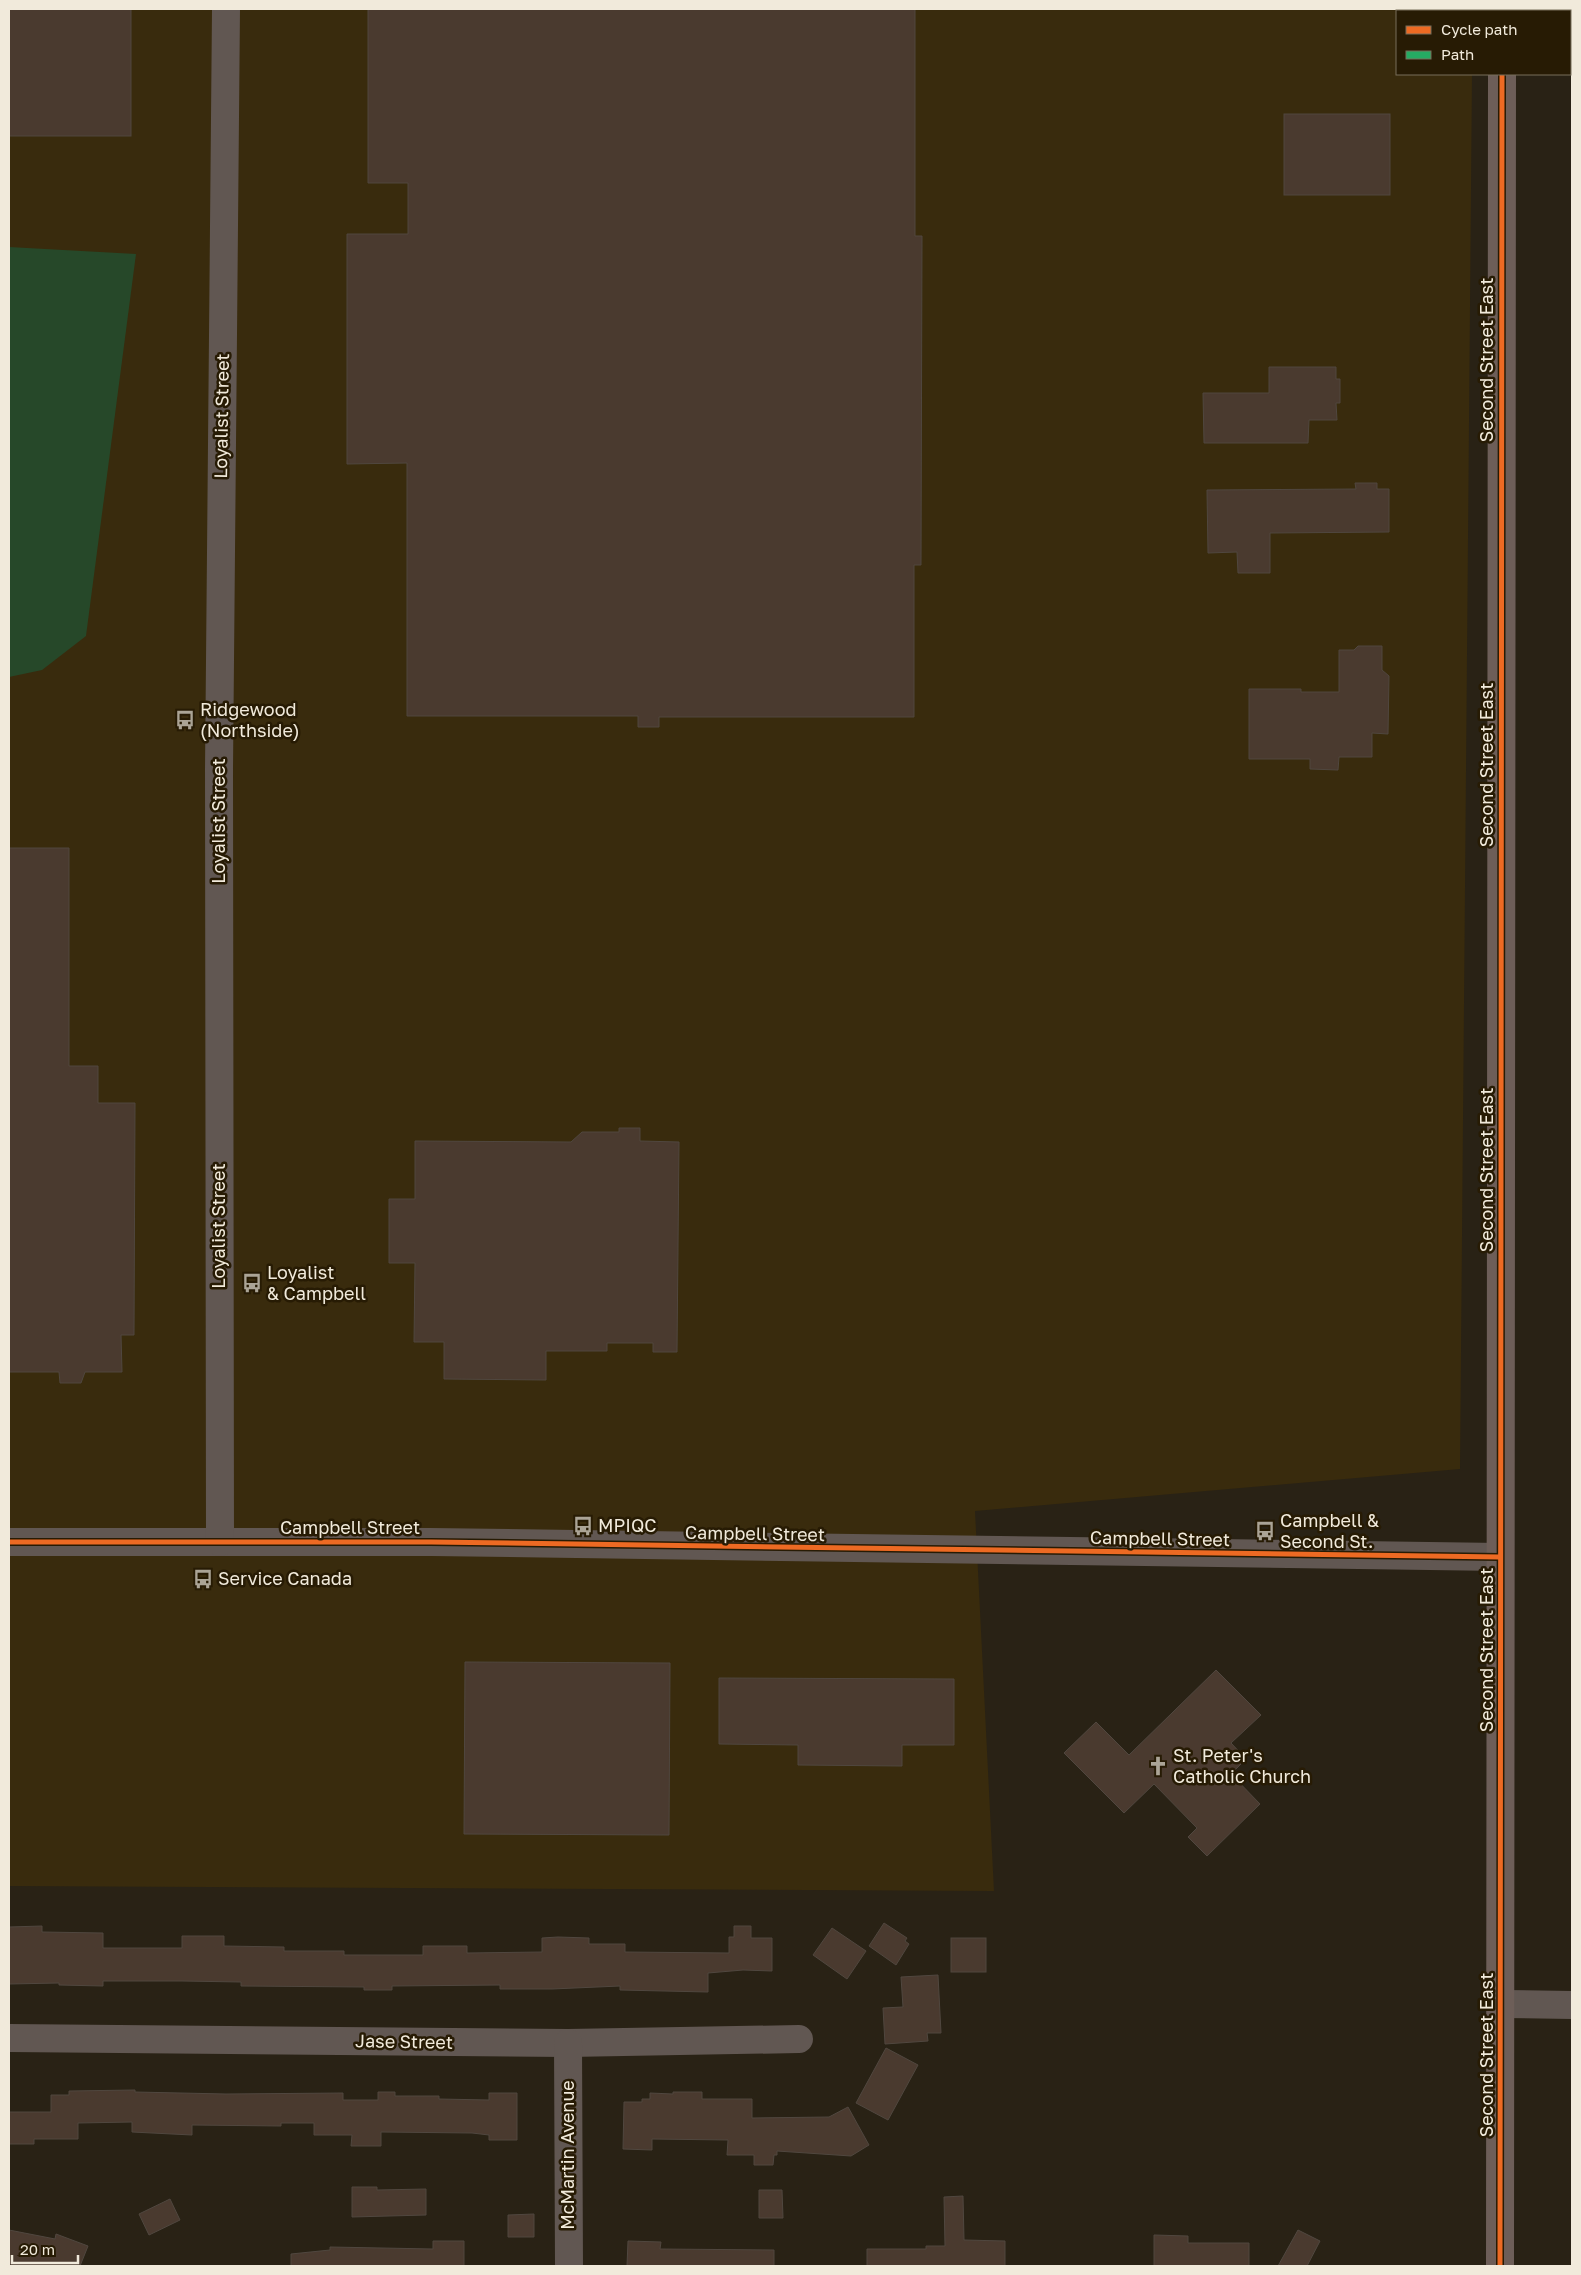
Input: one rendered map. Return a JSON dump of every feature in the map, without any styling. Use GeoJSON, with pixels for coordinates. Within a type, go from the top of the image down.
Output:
{"type":"FeatureCollection","features":[{"type":"Feature","properties":{"kind":"main road","name":"Second Street East"},"geometry":{"type":"LineString","coordinates":[[1500,2266],[1502,75]]}},
{"type":"Feature","properties":{"kind":"street","name":"Loyalist Street"},"geometry":{"type":"LineString","coordinates":[[220,1542],[219,769],[226,9]]}},
{"type":"Feature","properties":{"kind":"street","name":"Campbell Street"},"geometry":{"type":"LineString","coordinates":[[9,1542],[431,1542],[1500,1556]]}},
{"type":"Feature","properties":{"kind":"street"},"geometry":{"type":"LineString","coordinates":[[1501,2004],[1572,2005]]}},
{"type":"Feature","properties":{"kind":"street","name":"Jase Street"},"geometry":{"type":"LineString","coordinates":[[9,2038],[568,2044],[799,2039]]}},
{"type":"Feature","properties":{"kind":"street","name":"McMartin Avenue"},"geometry":{"type":"LineString","coordinates":[[568,2044],[569,2266]]}},
{"type":"Feature","properties":{"kind":"shaded area"},"geometry":{"type":"Polygon","coordinates":[[[9,9],[1472,9],[1396,10],[1396,75],[1472,75],[1460,1469],[975,1511],[994,1891],[9,1886],[9,9]]]}},
{"type":"Feature","properties":{"kind":"green space"},"geometry":{"type":"Polygon","coordinates":[[[9,247],[136,254],[86,636],[42,670],[9,677],[9,247]]]}},
{"type":"Feature","properties":{"kind":"building"},"geometry":{"type":"Polygon","coordinates":[[[9,9],[131,9],[131,136],[9,136],[9,9]]]}},
{"type":"Feature","properties":{"kind":"building"},"geometry":{"type":"Polygon","coordinates":[[[368,9],[915,9],[915,236],[922,236],[921,565],[914,565],[914,717],[659,717],[659,727],[638,727],[638,716],[407,716],[407,463],[347,464],[347,234],[408,234],[408,183],[368,183],[368,9]]]}},
{"type":"Feature","properties":{"kind":"building"},"geometry":{"type":"Polygon","coordinates":[[[1284,114],[1390,114],[1390,195],[1284,195],[1284,114]]]}},
{"type":"Feature","properties":{"kind":"building"},"geometry":{"type":"Polygon","coordinates":[[[1269,367],[1336,367],[1336,379],[1340,379],[1340,403],[1336,403],[1337,420],[1309,420],[1308,443],[1204,443],[1203,393],[1269,393],[1269,367]]]}},
{"type":"Feature","properties":{"kind":"building"},"geometry":{"type":"Polygon","coordinates":[[[1355,483],[1377,483],[1377,489],[1389,489],[1389,532],[1270,533],[1270,573],[1238,573],[1237,552],[1208,553],[1207,490],[1356,489],[1355,483]]]}},
{"type":"Feature","properties":{"kind":"building"},"geometry":{"type":"Polygon","coordinates":[[[1358,646],[1382,646],[1382,670],[1389,676],[1388,734],[1372,733],[1372,757],[1339,757],[1338,770],[1310,769],[1310,759],[1249,759],[1249,689],[1301,689],[1301,692],[1339,692],[1339,650],[1354,650],[1358,646]]]}},
{"type":"Feature","properties":{"kind":"building"},"geometry":{"type":"Polygon","coordinates":[[[9,848],[69,848],[69,1066],[98,1066],[98,1103],[135,1103],[134,1335],[121,1335],[122,1372],[85,1372],[81,1383],[60,1383],[59,1372],[9,1372],[9,848]]]}},
{"type":"Feature","properties":{"kind":"building"},"geometry":{"type":"Polygon","coordinates":[[[619,1128],[640,1128],[640,1141],[679,1142],[677,1352],[653,1352],[653,1343],[607,1343],[607,1351],[546,1351],[546,1380],[444,1379],[444,1342],[414,1342],[415,1263],[389,1263],[389,1199],[415,1199],[415,1141],[571,1142],[582,1132],[619,1132],[619,1128]]]}},
{"type":"Feature","properties":{"kind":"building"},"geometry":{"type":"Polygon","coordinates":[[[465,1662],[670,1663],[669,1835],[464,1834],[465,1662]]]}},
{"type":"Feature","properties":{"kind":"building","name":"St. Peter's Catholic Church"},"geometry":{"type":"Polygon","coordinates":[[[1216,1670],[1261,1715],[1231,1743],[1246,1759],[1231,1774],[1260,1804],[1207,1856],[1188,1837],[1197,1828],[1154,1784],[1124,1813],[1064,1753],[1096,1722],[1129,1755],[1216,1670]]]}},
{"type":"Feature","properties":{"kind":"building"},"geometry":{"type":"Polygon","coordinates":[[[719,1678],[954,1679],[954,1745],[902,1745],[902,1766],[798,1765],[798,1745],[719,1744],[719,1678]]]}},
{"type":"Feature","properties":{"kind":"building"},"geometry":{"type":"Polygon","coordinates":[[[884,1923],[907,1938],[905,1941],[909,1944],[896,1965],[869,1946],[884,1923]]]}},
{"type":"Feature","properties":{"kind":"building"},"geometry":{"type":"Polygon","coordinates":[[[42,1926],[42,1932],[103,1933],[103,1948],[182,1948],[182,1936],[224,1936],[224,1946],[284,1947],[284,1951],[344,1951],[344,1955],[423,1955],[423,1946],[467,1946],[467,1953],[542,1952],[542,1938],[558,1937],[589,1938],[589,1944],[625,1944],[625,1952],[729,1953],[729,1937],[734,1937],[734,1926],[751,1926],[751,1938],[772,1938],[772,1971],[743,1970],[708,1973],[708,1992],[620,1990],[620,1986],[500,1989],[500,1985],[392,1986],[392,1990],[364,1990],[364,1987],[241,1986],[241,1982],[182,1981],[103,1981],[103,1986],[59,1985],[59,1983],[9,1984],[9,1927],[42,1926]]]}},
{"type":"Feature","properties":{"kind":"building"},"geometry":{"type":"Polygon","coordinates":[[[832,1928],[866,1951],[847,1979],[813,1955],[832,1928]]]}},
{"type":"Feature","properties":{"kind":"building"},"geometry":{"type":"Polygon","coordinates":[[[951,1938],[986,1938],[986,1972],[951,1972],[951,1938]]]}},
{"type":"Feature","properties":{"kind":"building"},"geometry":{"type":"Polygon","coordinates":[[[938,1975],[941,2033],[927,2033],[928,2041],[885,2044],[883,2008],[903,2007],[901,1977],[938,1975]]]}},
{"type":"Feature","properties":{"kind":"building"},"geometry":{"type":"Polygon","coordinates":[[[886,2048],[918,2065],[888,2120],[856,2103],[886,2048]]]}},
{"type":"Feature","properties":{"kind":"building"},"geometry":{"type":"Polygon","coordinates":[[[135,2090],[135,2092],[226,2094],[343,2093],[343,2100],[378,2100],[378,2092],[395,2092],[395,2096],[439,2096],[439,2099],[489,2100],[489,2093],[517,2093],[517,2140],[489,2140],[489,2135],[472,2133],[381,2132],[381,2146],[351,2146],[352,2135],[314,2135],[314,2123],[281,2123],[281,2126],[192,2125],[192,2135],[132,2132],[132,2122],[78,2123],[78,2139],[34,2139],[34,2144],[9,2144],[9,2112],[51,2112],[51,2095],[69,2095],[69,2091],[135,2090]]]}},
{"type":"Feature","properties":{"kind":"building"},"geometry":{"type":"Polygon","coordinates":[[[673,2092],[702,2092],[702,2099],[752,2099],[752,2118],[829,2117],[848,2107],[869,2145],[851,2156],[777,2151],[777,2155],[774,2155],[773,2165],[754,2165],[754,2155],[727,2155],[728,2140],[652,2139],[652,2150],[623,2149],[624,2102],[642,2102],[642,2099],[650,2099],[650,2093],[673,2094],[673,2092]]]}},
{"type":"Feature","properties":{"kind":"building"},"geometry":{"type":"Polygon","coordinates":[[[352,2187],[377,2187],[377,2190],[426,2189],[426,2215],[352,2217],[352,2187]]]}},
{"type":"Feature","properties":{"kind":"building"},"geometry":{"type":"Polygon","coordinates":[[[759,2190],[782,2190],[783,2218],[759,2218],[759,2190]]]}},
{"type":"Feature","properties":{"kind":"building"},"geometry":{"type":"Polygon","coordinates":[[[963,2196],[964,2240],[1005,2241],[1005,2266],[867,2266],[867,2249],[926,2249],[926,2246],[945,2246],[944,2197],[963,2196]]]}},
{"type":"Feature","properties":{"kind":"building"},"geometry":{"type":"Polygon","coordinates":[[[170,2199],[180,2220],[149,2235],[139,2214],[170,2199]]]}},
{"type":"Feature","properties":{"kind":"building"},"geometry":{"type":"Polygon","coordinates":[[[534,2214],[534,2237],[508,2237],[508,2215],[534,2214]]]}},
{"type":"Feature","properties":{"kind":"building"},"geometry":{"type":"Polygon","coordinates":[[[9,2230],[55,2239],[56,2234],[88,2246],[80,2266],[9,2266],[9,2230]]]}},
{"type":"Feature","properties":{"kind":"building"},"geometry":{"type":"Polygon","coordinates":[[[1298,2230],[1320,2241],[1307,2266],[1278,2266],[1298,2230]]]}},
{"type":"Feature","properties":{"kind":"building"},"geometry":{"type":"Polygon","coordinates":[[[1154,2235],[1188,2236],[1188,2243],[1249,2243],[1249,2266],[1154,2266],[1154,2235]]]}},
{"type":"Feature","properties":{"kind":"building"},"geometry":{"type":"Polygon","coordinates":[[[433,2241],[464,2241],[464,2266],[291,2266],[291,2254],[330,2250],[330,2247],[433,2249],[433,2241]]]}},
{"type":"Feature","properties":{"kind":"building"},"geometry":{"type":"Polygon","coordinates":[[[628,2241],[661,2242],[660,2249],[774,2250],[774,2266],[627,2266],[628,2241]]]}},
{"type":"Feature","properties":{"kind":"cycle path"},"geometry":{"type":"LineString","coordinates":[[1500,2266],[1502,75]]}},
{"type":"Feature","properties":{"kind":"cycle path"},"geometry":{"type":"LineString","coordinates":[[9,1542],[431,1542],[1500,1557]]}},
{"type":"Feature","properties":{"kind":"place","name":"Ridgewood (Northside)"},"geometry":{"type":"Point","coordinates":[185,720]}},
{"type":"Feature","properties":{"kind":"place","name":"Loyalist & Campbell"},"geometry":{"type":"Point","coordinates":[252,1283]}},
{"type":"Feature","properties":{"kind":"place","name":"MPIQC"},"geometry":{"type":"Point","coordinates":[583,1526]}},
{"type":"Feature","properties":{"kind":"place","name":"Campbell & Second St."},"geometry":{"type":"Point","coordinates":[1265,1531]}},
{"type":"Feature","properties":{"kind":"place","name":"Service Canada"},"geometry":{"type":"Point","coordinates":[203,1579]}},
{"type":"Feature","properties":{"kind":"place","name":"St. Peter's Catholic Church"},"geometry":{"type":"Point","coordinates":[1158,1766]}}]}
